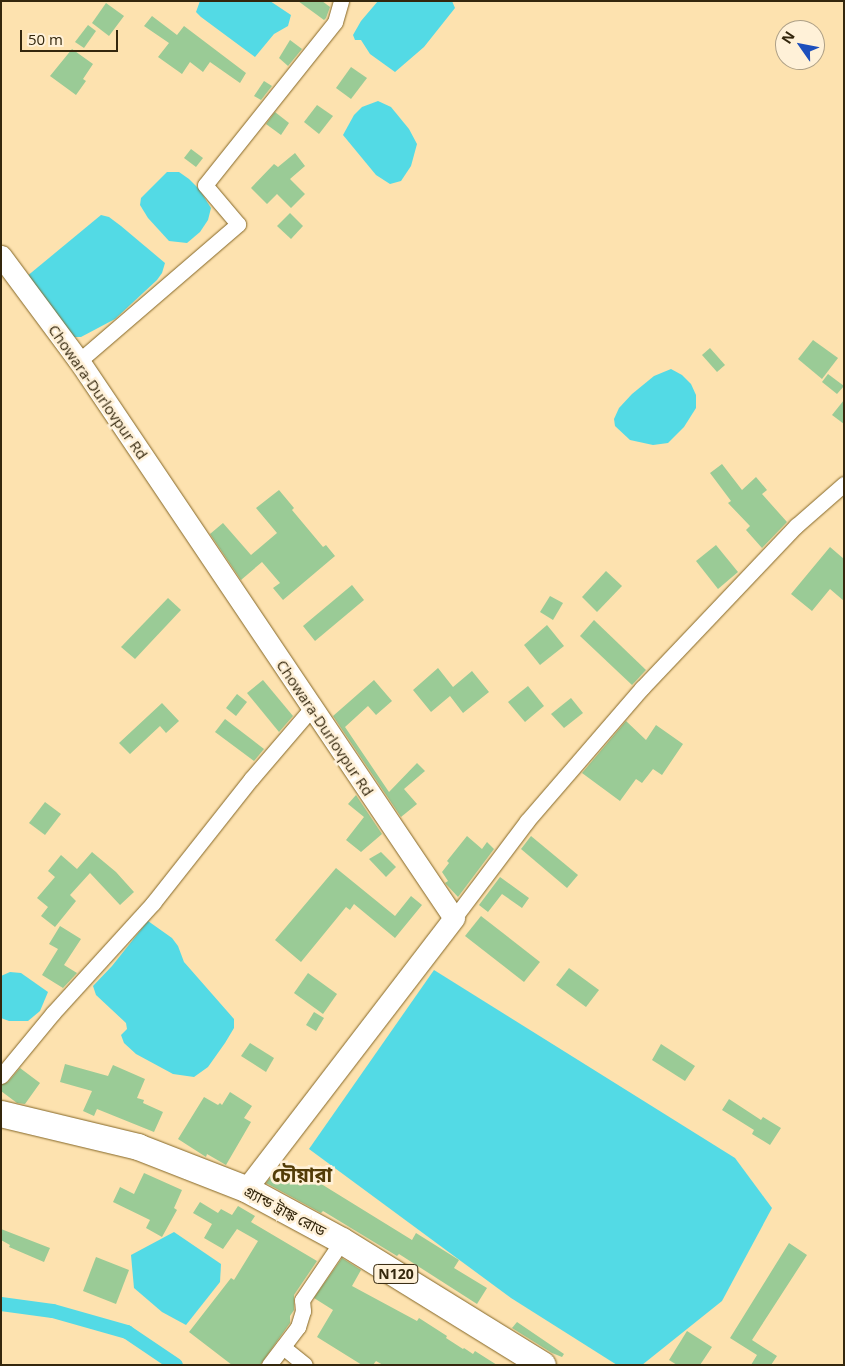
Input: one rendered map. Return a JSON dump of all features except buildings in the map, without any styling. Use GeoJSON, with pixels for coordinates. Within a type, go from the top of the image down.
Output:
{"type":"FeatureCollection","features":[{"type":"Feature","properties":{"kind":"highway","name":"গ্র্যান্ড ট্রাঙ্ক রোড"},"geometry":{"type":"LineString","coordinates":[[1,1114],[138,1147],[246,1189],[342,1241],[543,1365]]}},
{"type":"Feature","properties":{"kind":"street"},"geometry":{"type":"LineString","coordinates":[[79,361],[238,224],[205,185],[335,22],[341,1]]}},
{"type":"Feature","properties":{"kind":"street","name":"Chowara-Durlovpur Rd"},"geometry":{"type":"LineString","coordinates":[[1,256],[79,361],[311,709],[454,918]]}},
{"type":"Feature","properties":{"kind":"street"},"geometry":{"type":"LineString","coordinates":[[246,1189],[527,821],[642,688],[796,526],[844,484]]}},
{"type":"Feature","properties":{"kind":"street"},"geometry":{"type":"LineString","coordinates":[[1,1076],[53,1013],[153,903],[251,780],[311,709]]}},
{"type":"Feature","properties":{"kind":"street"},"geometry":{"type":"LineString","coordinates":[[269,1365],[298,1327],[303,1311],[302,1300],[342,1241]]}},
{"type":"Feature","properties":{"kind":"street"},"geometry":{"type":"LineString","coordinates":[[283,1346],[305,1365]]}},
{"type":"Feature","properties":{"kind":"water"},"geometry":{"type":"Polygon","coordinates":[[[200,1],[270,1],[291,15],[288,26],[274,34],[255,57],[196,12],[200,1]]]}},
{"type":"Feature","properties":{"kind":"water"},"geometry":{"type":"Polygon","coordinates":[[[378,1],[452,1],[455,8],[424,47],[395,72],[370,54],[361,40],[355,40],[353,35],[361,21],[378,1]]]}},
{"type":"Feature","properties":{"kind":"water"},"geometry":{"type":"Polygon","coordinates":[[[378,101],[391,107],[409,129],[417,144],[411,166],[401,181],[390,184],[376,175],[343,135],[354,115],[362,107],[378,101]]]}},
{"type":"Feature","properties":{"kind":"water"},"geometry":{"type":"Polygon","coordinates":[[[167,172],[179,172],[189,179],[199,189],[211,208],[208,220],[200,232],[187,243],[169,241],[148,218],[140,205],[141,198],[167,172]]]}},
{"type":"Feature","properties":{"kind":"water"},"geometry":{"type":"Polygon","coordinates":[[[101,215],[109,217],[121,226],[165,263],[162,273],[157,280],[115,319],[81,337],[74,337],[26,277],[101,215]]]}},
{"type":"Feature","properties":{"kind":"water"},"geometry":{"type":"Polygon","coordinates":[[[671,369],[682,375],[691,384],[696,395],[696,408],[684,427],[668,443],[653,445],[630,440],[615,426],[614,419],[619,408],[632,394],[654,376],[671,369]]]}},
{"type":"Feature","properties":{"kind":"water"},"geometry":{"type":"Polygon","coordinates":[[[148,921],[172,938],[178,946],[184,962],[234,1019],[234,1028],[225,1043],[208,1067],[194,1077],[173,1074],[136,1054],[124,1043],[121,1035],[127,1029],[126,1023],[96,995],[93,986],[112,966],[148,921]]]}},
{"type":"Feature","properties":{"kind":"water"},"geometry":{"type":"Polygon","coordinates":[[[434,970],[735,1158],[772,1208],[722,1301],[642,1365],[617,1365],[511,1298],[309,1149],[434,970]]]}},
{"type":"Feature","properties":{"kind":"water"},"geometry":{"type":"Polygon","coordinates":[[[10,972],[21,973],[48,992],[40,1011],[28,1021],[9,1021],[1,1018],[1,976],[10,972]]]}},
{"type":"Feature","properties":{"kind":"water"},"geometry":{"type":"Polygon","coordinates":[[[174,1232],[221,1264],[220,1282],[186,1325],[162,1312],[134,1288],[131,1255],[174,1232]]]}},
{"type":"Feature","properties":{"kind":"waterway"},"geometry":{"type":"LineString","coordinates":[[1,1304],[53,1311],[127,1332],[176,1365]]}},
{"type":"Feature","properties":{"kind":"district","name":"চৌয়ারা"},"geometry":{"type":"Point","coordinates":[302,1174]}}]}
